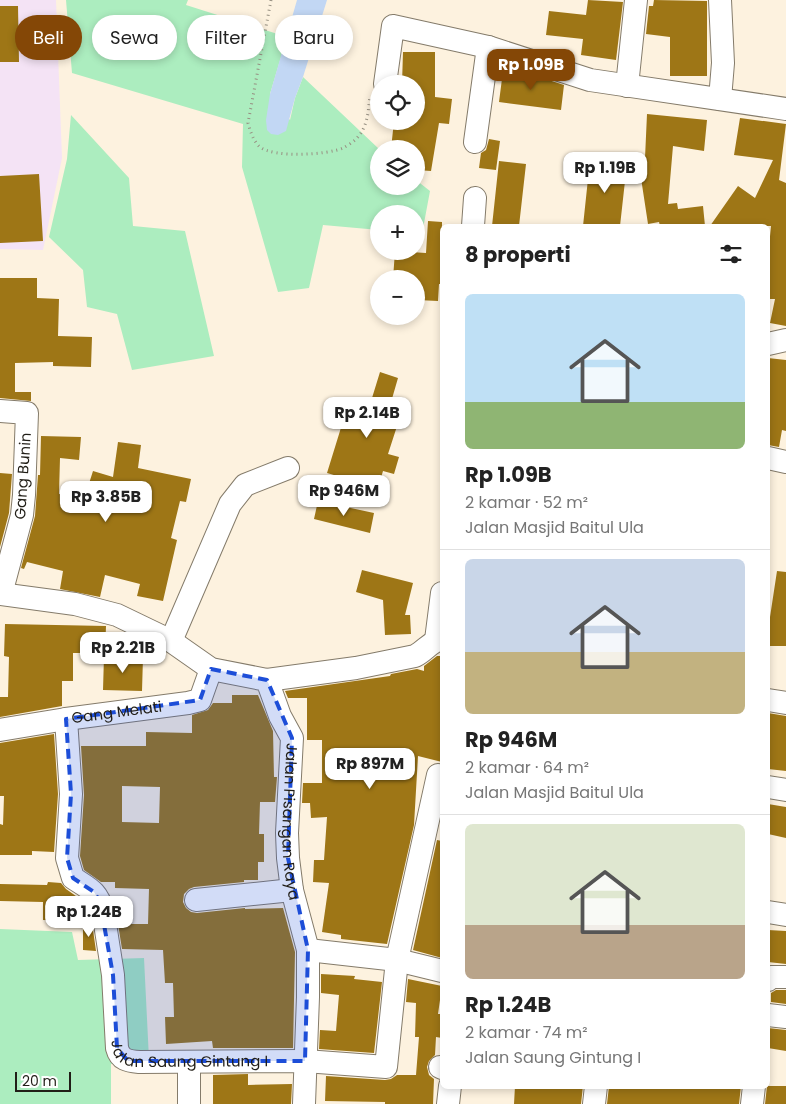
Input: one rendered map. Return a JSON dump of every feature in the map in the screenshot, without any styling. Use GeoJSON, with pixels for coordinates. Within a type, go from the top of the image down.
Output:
{"type":"FeatureCollection","features":[{"type":"Feature","properties":{"kind":"street"},"geometry":{"type":"LineString","coordinates":[[628,86],[636,0]]}},
{"type":"Feature","properties":{"kind":"street"},"geometry":{"type":"LineString","coordinates":[[720,0],[722,63],[720,99]]}},
{"type":"Feature","properties":{"kind":"street"},"geometry":{"type":"LineString","coordinates":[[381,75],[393,26],[488,47],[590,80],[786,109]]}},
{"type":"Feature","properties":{"kind":"street"},"geometry":{"type":"LineString","coordinates":[[475,142],[488,47]]}},
{"type":"Feature","properties":{"kind":"street"},"geometry":{"type":"LineString","coordinates":[[473,224],[475,198]]}},
{"type":"Feature","properties":{"kind":"street"},"geometry":{"type":"LineString","coordinates":[[770,344],[786,340]]}},
{"type":"Feature","properties":{"kind":"street","name":"Gang Bunin"},"geometry":{"type":"LineString","coordinates":[[0,411],[28,414],[22,515],[1,594]]}},
{"type":"Feature","properties":{"kind":"street"},"geometry":{"type":"LineString","coordinates":[[770,458],[786,462]]}},
{"type":"Feature","properties":{"kind":"street"},"geometry":{"type":"LineString","coordinates":[[171,641],[230,504],[246,485],[288,468]]}},
{"type":"Feature","properties":{"kind":"street"},"geometry":{"type":"LineString","coordinates":[[1,594],[75,604],[117,615],[171,641],[211,669],[267,680],[356,668],[415,656],[439,640],[440,624]]}},
{"type":"Feature","properties":{"kind":"street","name":"Gang Melati"},"geometry":{"type":"LineString","coordinates":[[0,730],[194,702],[200,700],[211,669]]}},
{"type":"Feature","properties":{"kind":"street","name":"Jalan Pisangan Raya"},"geometry":{"type":"LineString","coordinates":[[267,680],[280,716],[292,738],[288,858],[292,890],[308,950],[304,1104]]}},
{"type":"Feature","properties":{"kind":"street"},"geometry":{"type":"LineString","coordinates":[[770,700],[786,703]]}},
{"type":"Feature","properties":{"kind":"street","name":"Jalan Saung Gintung I"},"geometry":{"type":"LineString","coordinates":[[66,719],[71,794],[67,858],[73,878],[94,892],[103,911],[113,975],[118,1054],[128,1062],[305,1061],[386,1067],[397,960]]}},
{"type":"Feature","properties":{"kind":"street"},"geometry":{"type":"LineString","coordinates":[[397,960],[438,775]]}},
{"type":"Feature","properties":{"kind":"street"},"geometry":{"type":"LineString","coordinates":[[770,787],[786,790]]}},
{"type":"Feature","properties":{"kind":"street"},"geometry":{"type":"LineString","coordinates":[[196,900],[292,890]]}},
{"type":"Feature","properties":{"kind":"street"},"geometry":{"type":"LineString","coordinates":[[770,912],[786,915]]}},
{"type":"Feature","properties":{"kind":"street"},"geometry":{"type":"LineString","coordinates":[[308,950],[397,960],[440,971]]}},
{"type":"Feature","properties":{"kind":"street"},"geometry":{"type":"LineString","coordinates":[[770,978],[786,977]]}},
{"type":"Feature","properties":{"kind":"street"},"geometry":{"type":"LineString","coordinates":[[770,1015],[786,1017]]}},
{"type":"Feature","properties":{"kind":"street"},"geometry":{"type":"LineString","coordinates":[[189,1062],[189,1104]]}},
{"type":"Feature","properties":{"kind":"street"},"geometry":{"type":"LineString","coordinates":[[446,1089],[448,1104]]}},
{"type":"Feature","properties":{"kind":"street"},"geometry":{"type":"LineString","coordinates":[[594,1104],[596,1089]]}},
{"type":"Feature","properties":{"kind":"street"},"geometry":{"type":"LineString","coordinates":[[752,1104],[754,1089]]}},
{"type":"Feature","properties":{"kind":"path"},"geometry":{"type":"LineString","coordinates":[[271,0],[248,122],[252,136],[259,146],[272,152],[304,154],[343,148],[356,138],[366,125],[370,112]]}},
{"type":"Feature","properties":{"kind":"highlighted area"},"geometry":{"type":"Polygon","coordinates":[[[211,669],[267,680],[292,738],[288,858],[308,950],[305,1061],[128,1061],[117,1048],[113,975],[100,902],[94,892],[73,878],[67,858],[71,794],[66,719],[200,700],[211,669]]]}},
{"type":"Feature","properties":{"kind":"shaded area"},"geometry":{"type":"Polygon","coordinates":[[[0,0],[56,0],[57,15],[15,15],[15,60],[58,60],[62,158],[43,250],[0,249],[0,0]]]}},
{"type":"Feature","properties":{"kind":"green space"},"geometry":{"type":"Polygon","coordinates":[[[66,0],[188,0],[186,5],[218,15],[187,15],[187,60],[265,60],[265,30],[275,33],[275,60],[280,60],[270,94],[290,120],[295,98],[303,77],[370,140],[370,195],[425,195],[425,187],[430,191],[425,218],[425,205],[370,205],[370,229],[323,225],[309,288],[278,292],[242,167],[243,124],[72,73],[71,60],[82,60],[82,15],[67,15],[66,0]]]}},
{"type":"Feature","properties":{"kind":"green space"},"geometry":{"type":"Polygon","coordinates":[[[71,115],[129,178],[133,226],[185,231],[214,356],[132,370],[117,314],[87,307],[83,270],[49,237],[67,159],[71,115]]]}},
{"type":"Feature","properties":{"kind":"green space"},"geometry":{"type":"Polygon","coordinates":[[[0,929],[72,932],[78,960],[144,958],[149,1059],[111,1064],[111,1104],[0,1104],[0,929]]]}},
{"type":"Feature","properties":{"kind":"water"},"geometry":{"type":"Polygon","coordinates":[[[297,0],[327,0],[322,15],[293,15],[297,0]]]}},
{"type":"Feature","properties":{"kind":"water"},"geometry":{"type":"Polygon","coordinates":[[[280,60],[308,60],[286,131],[278,135],[271,134],[267,130],[266,120],[270,94],[280,60]]]}},
{"type":"Feature","properties":{"kind":"building"},"geometry":{"type":"Polygon","coordinates":[[[588,0],[623,2],[616,60],[581,55],[583,39],[546,35],[549,11],[586,15],[588,0]]]}},
{"type":"Feature","properties":{"kind":"building"},"geometry":{"type":"Polygon","coordinates":[[[654,0],[707,1],[707,76],[670,76],[670,37],[646,34],[649,6],[653,6],[654,0]]]}},
{"type":"Feature","properties":{"kind":"building"},"geometry":{"type":"Polygon","coordinates":[[[0,6],[18,6],[18,15],[15,15],[15,60],[19,60],[19,62],[0,62],[0,6]]]}},
{"type":"Feature","properties":{"kind":"building"},"geometry":{"type":"Polygon","coordinates":[[[403,52],[435,52],[435,97],[452,99],[449,124],[439,123],[431,171],[425,171],[425,140],[392,140],[393,130],[425,130],[425,75],[402,75],[403,52]]]}},
{"type":"Feature","properties":{"kind":"building"},"geometry":{"type":"Polygon","coordinates":[[[503,71],[527,73],[564,85],[561,110],[499,102],[503,71]]]}},
{"type":"Feature","properties":{"kind":"building"},"geometry":{"type":"Polygon","coordinates":[[[647,114],[707,120],[704,151],[673,146],[668,204],[677,203],[678,209],[703,206],[705,224],[660,224],[659,222],[648,224],[639,165],[644,165],[647,114]]]}},
{"type":"Feature","properties":{"kind":"building"},"geometry":{"type":"Polygon","coordinates":[[[740,118],[786,124],[779,180],[786,183],[786,326],[770,323],[775,299],[770,299],[770,224],[711,224],[738,186],[755,198],[773,160],[734,155],[740,118]]]}},
{"type":"Feature","properties":{"kind":"building"},"geometry":{"type":"Polygon","coordinates":[[[489,139],[500,141],[496,170],[479,168],[481,153],[486,150],[489,139]]]}},
{"type":"Feature","properties":{"kind":"building"},"geometry":{"type":"Polygon","coordinates":[[[590,160],[627,163],[620,224],[583,224],[590,160]]]}},
{"type":"Feature","properties":{"kind":"building"},"geometry":{"type":"Polygon","coordinates":[[[499,161],[526,164],[519,224],[492,224],[499,161]]]}},
{"type":"Feature","properties":{"kind":"building"},"geometry":{"type":"Polygon","coordinates":[[[39,174],[43,241],[0,243],[0,176],[39,174]]]}},
{"type":"Feature","properties":{"kind":"building"},"geometry":{"type":"Polygon","coordinates":[[[428,221],[442,222],[440,224],[440,284],[438,301],[425,300],[425,270],[394,270],[394,260],[425,260],[428,221]]]}},
{"type":"Feature","properties":{"kind":"building"},"geometry":{"type":"Polygon","coordinates":[[[0,278],[37,278],[37,298],[59,299],[58,336],[92,337],[91,367],[53,366],[53,362],[15,363],[15,392],[31,392],[31,401],[0,398],[0,278]]]}},
{"type":"Feature","properties":{"kind":"building"},"geometry":{"type":"Polygon","coordinates":[[[770,358],[786,360],[786,431],[782,430],[779,447],[770,445],[770,358]]]}},
{"type":"Feature","properties":{"kind":"building"},"geometry":{"type":"Polygon","coordinates":[[[380,372],[398,378],[387,416],[399,420],[388,454],[399,457],[394,474],[383,471],[378,488],[327,473],[348,405],[368,411],[380,372]]]}},
{"type":"Feature","properties":{"kind":"building"},"geometry":{"type":"Polygon","coordinates":[[[41,436],[81,437],[79,460],[60,458],[59,494],[85,496],[93,471],[113,477],[118,442],[141,445],[138,468],[191,479],[186,502],[180,501],[171,538],[177,540],[163,601],[137,596],[140,584],[105,575],[100,597],[60,589],[63,571],[27,562],[24,569],[21,568],[35,516],[38,475],[40,475],[41,436]]]}},
{"type":"Feature","properties":{"kind":"building"},"geometry":{"type":"Polygon","coordinates":[[[0,473],[12,474],[9,513],[0,547],[0,473]]]}},
{"type":"Feature","properties":{"kind":"building"},"geometry":{"type":"Polygon","coordinates":[[[318,501],[374,513],[370,533],[314,519],[318,501]]]}},
{"type":"Feature","properties":{"kind":"building"},"geometry":{"type":"Polygon","coordinates":[[[362,570],[413,583],[405,615],[410,615],[411,634],[385,635],[383,600],[356,592],[362,570]]]}},
{"type":"Feature","properties":{"kind":"building"},"geometry":{"type":"Polygon","coordinates":[[[777,571],[786,572],[786,646],[770,646],[770,617],[777,571]]]}},
{"type":"Feature","properties":{"kind":"building"},"geometry":{"type":"Polygon","coordinates":[[[5,624],[106,626],[105,653],[73,653],[73,681],[62,681],[62,706],[0,717],[0,697],[8,697],[9,657],[4,656],[5,624]]]}},
{"type":"Feature","properties":{"kind":"building"},"geometry":{"type":"Polygon","coordinates":[[[104,656],[143,657],[142,691],[103,690],[104,656]]]}},
{"type":"Feature","properties":{"kind":"building"},"geometry":{"type":"Polygon","coordinates":[[[437,656],[440,656],[440,762],[418,756],[414,825],[387,944],[341,939],[341,935],[322,932],[329,883],[313,882],[314,860],[324,860],[327,817],[311,818],[310,803],[302,803],[303,783],[322,783],[322,740],[307,740],[307,698],[288,698],[285,691],[390,676],[391,674],[417,669],[424,671],[424,666],[437,656]]]}},
{"type":"Feature","properties":{"kind":"building"},"geometry":{"type":"Polygon","coordinates":[[[232,695],[258,695],[273,731],[274,777],[277,777],[275,802],[260,802],[259,834],[264,834],[264,862],[258,862],[258,880],[244,880],[244,882],[194,887],[184,894],[183,902],[191,912],[197,913],[245,908],[283,908],[295,952],[293,1048],[213,1048],[212,1041],[166,1044],[165,1017],[174,1017],[173,983],[165,983],[163,950],[122,949],[118,924],[148,924],[149,889],[115,888],[115,882],[101,882],[84,870],[80,856],[84,795],[81,746],[146,746],[146,732],[192,733],[192,715],[208,710],[213,703],[232,703],[232,695]],[[122,786],[122,822],[159,823],[160,787],[122,786]]]}},
{"type":"Feature","properties":{"kind":"building"},"geometry":{"type":"Polygon","coordinates":[[[770,713],[786,716],[786,771],[770,769],[770,713]]]}},
{"type":"Feature","properties":{"kind":"building"},"geometry":{"type":"Polygon","coordinates":[[[54,734],[58,794],[54,852],[32,851],[32,855],[0,855],[0,824],[3,825],[4,796],[0,796],[0,743],[54,734]]]}},
{"type":"Feature","properties":{"kind":"building"},"geometry":{"type":"Polygon","coordinates":[[[770,804],[786,807],[786,838],[770,834],[770,804]]]}},
{"type":"Feature","properties":{"kind":"building"},"geometry":{"type":"Polygon","coordinates":[[[437,840],[440,841],[440,957],[413,950],[437,840]]]}},
{"type":"Feature","properties":{"kind":"building"},"geometry":{"type":"Polygon","coordinates":[[[48,882],[61,883],[86,904],[85,921],[43,920],[43,902],[0,901],[0,884],[47,885],[48,882]]]}},
{"type":"Feature","properties":{"kind":"building"},"geometry":{"type":"Polygon","coordinates":[[[83,923],[92,923],[96,951],[83,950],[83,923]]]}},
{"type":"Feature","properties":{"kind":"building"},"geometry":{"type":"Polygon","coordinates":[[[770,930],[786,931],[786,964],[770,962],[770,930]]]}},
{"type":"Feature","properties":{"kind":"building"},"geometry":{"type":"Polygon","coordinates":[[[321,974],[355,976],[354,979],[382,982],[374,1053],[319,1049],[320,1030],[336,1031],[339,995],[321,993],[321,974]]]}},
{"type":"Feature","properties":{"kind":"building"},"geometry":{"type":"Polygon","coordinates":[[[408,979],[440,986],[438,1014],[440,1014],[440,1038],[436,1037],[435,1055],[429,1061],[427,1067],[429,1075],[434,1079],[433,1104],[325,1101],[326,1076],[385,1080],[397,1075],[416,1075],[419,1037],[415,1037],[416,1003],[406,1002],[408,979]]]}},
{"type":"Feature","properties":{"kind":"building"},"geometry":{"type":"Polygon","coordinates":[[[776,990],[786,990],[786,1004],[771,1002],[771,993],[776,990]]]}},
{"type":"Feature","properties":{"kind":"building"},"geometry":{"type":"Polygon","coordinates":[[[770,1028],[786,1030],[786,1051],[770,1048],[770,1028]]]}},
{"type":"Feature","properties":{"kind":"building"},"geometry":{"type":"Polygon","coordinates":[[[248,1074],[248,1085],[292,1084],[291,1104],[213,1104],[213,1075],[248,1074]]]}},
{"type":"Feature","properties":{"kind":"building"},"geometry":{"type":"Polygon","coordinates":[[[770,1086],[786,1086],[786,1104],[765,1104],[767,1089],[770,1089],[770,1086]]]}},
{"type":"Feature","properties":{"kind":"building"},"geometry":{"type":"Polygon","coordinates":[[[515,1089],[583,1089],[581,1104],[514,1104],[515,1089]]]}},
{"type":"Feature","properties":{"kind":"building"},"geometry":{"type":"Polygon","coordinates":[[[609,1089],[741,1089],[739,1104],[607,1104],[609,1089]]]}}]}
